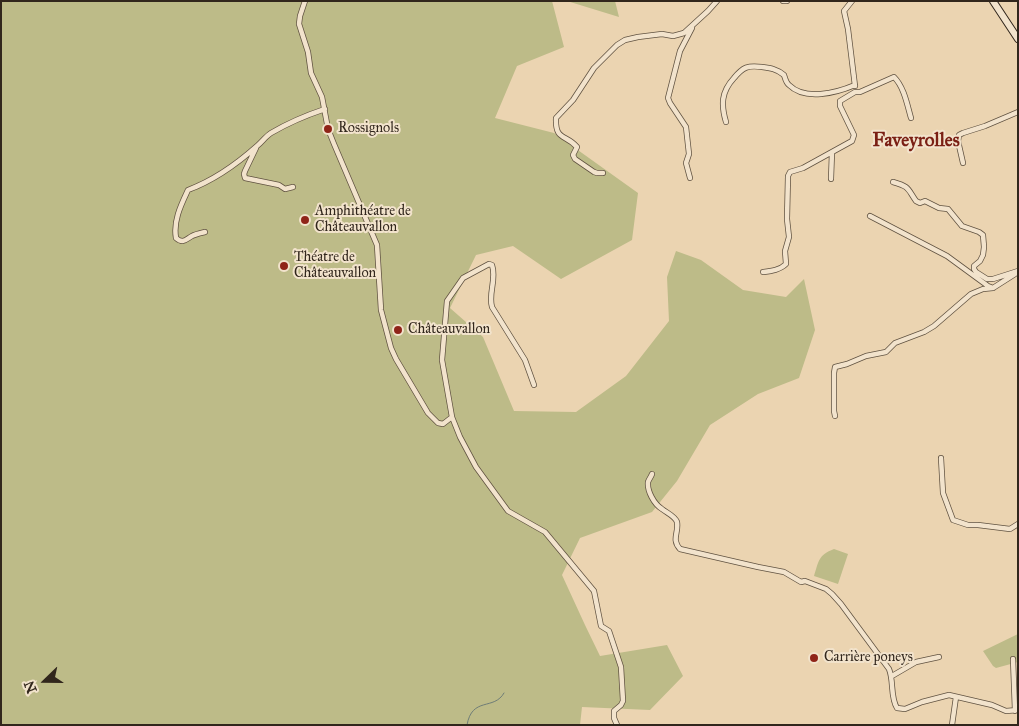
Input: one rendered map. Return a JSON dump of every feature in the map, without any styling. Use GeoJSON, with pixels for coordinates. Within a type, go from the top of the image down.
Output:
{"type":"FeatureCollection","features":[{"type":"Feature","properties":{"kind":"main road"},"geometry":{"type":"LineString","coordinates":[[993,1],[1017,35]]}},
{"type":"Feature","properties":{"kind":"street"},"geometry":{"type":"LineString","coordinates":[[305,1],[299,24],[308,52],[311,73],[322,97],[328,128],[334,144],[377,245],[381,310],[391,348],[396,360],[428,413],[438,423],[444,424],[452,417]]}},
{"type":"Feature","properties":{"kind":"street"},"geometry":{"type":"LineString","coordinates":[[603,173],[598,173],[575,159],[574,155],[577,147],[558,134],[556,118],[574,100],[594,68],[618,44],[638,37],[662,34],[674,36],[684,33],[717,1]]}},
{"type":"Feature","properties":{"kind":"street"},"geometry":{"type":"LineString","coordinates":[[852,1],[844,11],[848,28],[855,92]]}},
{"type":"Feature","properties":{"kind":"street"},"geometry":{"type":"LineString","coordinates":[[690,178],[686,163],[689,154],[686,127],[668,98],[680,51],[694,24]]}},
{"type":"Feature","properties":{"kind":"street"},"geometry":{"type":"LineString","coordinates":[[726,122],[723,104],[727,87],[742,69],[758,66],[775,69],[784,75],[787,84],[795,90],[810,94],[838,91],[855,85]]}},
{"type":"Feature","properties":{"kind":"street"},"geometry":{"type":"LineString","coordinates":[[763,272],[776,270],[784,267],[786,264],[785,251],[789,237],[787,219],[788,176],[790,172],[804,168],[852,141],[854,135],[840,106],[840,101],[855,92],[860,92],[894,77],[905,97],[911,118]]}},
{"type":"Feature","properties":{"kind":"street"},"geometry":{"type":"LineString","coordinates":[[205,232],[192,236],[185,241],[179,241],[176,238],[179,208],[188,190],[219,174],[270,134],[308,115],[325,109]]}},
{"type":"Feature","properties":{"kind":"street"},"geometry":{"type":"LineString","coordinates":[[963,163],[958,141],[962,133],[985,126],[1018,112]]}},
{"type":"Feature","properties":{"kind":"street"},"geometry":{"type":"LineString","coordinates":[[257,146],[245,171],[245,178],[279,185],[285,189],[293,187]]}},
{"type":"Feature","properties":{"kind":"street"},"geometry":{"type":"LineString","coordinates":[[831,179],[832,152]]}},
{"type":"Feature","properties":{"kind":"street"},"geometry":{"type":"LineString","coordinates":[[893,182],[906,186],[916,201],[920,203],[925,201],[939,208],[948,209],[962,226],[982,234],[984,247],[980,261],[974,266],[976,272],[993,279],[1018,271]]}},
{"type":"Feature","properties":{"kind":"street"},"geometry":{"type":"LineString","coordinates":[[870,216],[947,256],[993,288]]}},
{"type":"Feature","properties":{"kind":"street"},"geometry":{"type":"LineString","coordinates":[[534,385],[525,360],[492,307],[490,296],[494,276],[492,265],[489,264],[463,278],[447,301],[442,360],[452,417],[460,437],[476,466],[508,511],[545,532],[594,591],[601,626],[610,631],[621,667],[623,701],[614,711],[617,725]]}},
{"type":"Feature","properties":{"kind":"street"},"geometry":{"type":"LineString","coordinates":[[835,416],[835,367],[866,356],[886,352],[895,342],[924,332],[934,326],[971,294],[983,288],[993,288],[1018,271]]}},
{"type":"Feature","properties":{"kind":"street"},"geometry":{"type":"LineString","coordinates":[[941,458],[943,493],[953,520],[968,525],[1010,529],[1018,524]]}},
{"type":"Feature","properties":{"kind":"street"},"geometry":{"type":"LineString","coordinates":[[652,474],[648,482],[649,491],[658,507],[677,522],[675,540],[680,549],[784,572],[801,582],[805,581],[826,589],[832,594],[889,669],[892,676],[894,703],[897,708],[905,709],[922,702],[949,695],[992,705],[1006,711],[1016,710],[1013,659]]}},
{"type":"Feature","properties":{"kind":"street"},"geometry":{"type":"LineString","coordinates":[[892,676],[916,662],[939,657]]}},
{"type":"Feature","properties":{"kind":"street"},"geometry":{"type":"LineString","coordinates":[[952,725],[956,697]]}},
{"type":"Feature","properties":{"kind":"shaded area"},"geometry":{"type":"Polygon","coordinates":[[[1,1],[552,1],[564,47],[517,66],[495,118],[554,133],[638,193],[632,240],[561,279],[513,246],[476,255],[450,308],[483,337],[514,411],[576,412],[626,376],[669,321],[667,277],[676,251],[701,260],[743,290],[786,297],[804,279],[815,330],[799,378],[758,394],[710,425],[677,481],[652,512],[580,538],[562,575],[600,656],[667,645],[683,676],[650,710],[582,707],[580,725],[1,725],[1,1]]]}},
{"type":"Feature","properties":{"kind":"shaded area"},"geometry":{"type":"Polygon","coordinates":[[[567,1],[615,1],[619,17],[567,1]]]}},
{"type":"Feature","properties":{"kind":"shaded area"},"geometry":{"type":"Polygon","coordinates":[[[834,549],[848,554],[838,584],[814,576],[822,556],[834,549]]]}},
{"type":"Feature","properties":{"kind":"shaded area"},"geometry":{"type":"Polygon","coordinates":[[[1018,634],[1018,662],[996,668],[993,666],[983,651],[1018,634]]]}},
{"type":"Feature","properties":{"kind":"waterway"},"geometry":{"type":"LineString","coordinates":[[467,725],[473,710],[495,702],[504,693]]}},
{"type":"Feature","properties":{"kind":"place","name":"Rossignols"},"geometry":{"type":"Point","coordinates":[328,129]}},
{"type":"Feature","properties":{"kind":"place","name":"Amphithéatre de Châteauvallon"},"geometry":{"type":"Point","coordinates":[305,220]}},
{"type":"Feature","properties":{"kind":"place","name":"Théatre de Châteauvallon"},"geometry":{"type":"Point","coordinates":[284,266]}},
{"type":"Feature","properties":{"kind":"place","name":"Châteauvallon"},"geometry":{"type":"Point","coordinates":[398,330]}},
{"type":"Feature","properties":{"kind":"place","name":"Carrière poneys"},"geometry":{"type":"Point","coordinates":[814,658]}},
{"type":"Feature","properties":{"kind":"district","name":"Faveyrolles"},"geometry":{"type":"Point","coordinates":[916,141]}}]}
